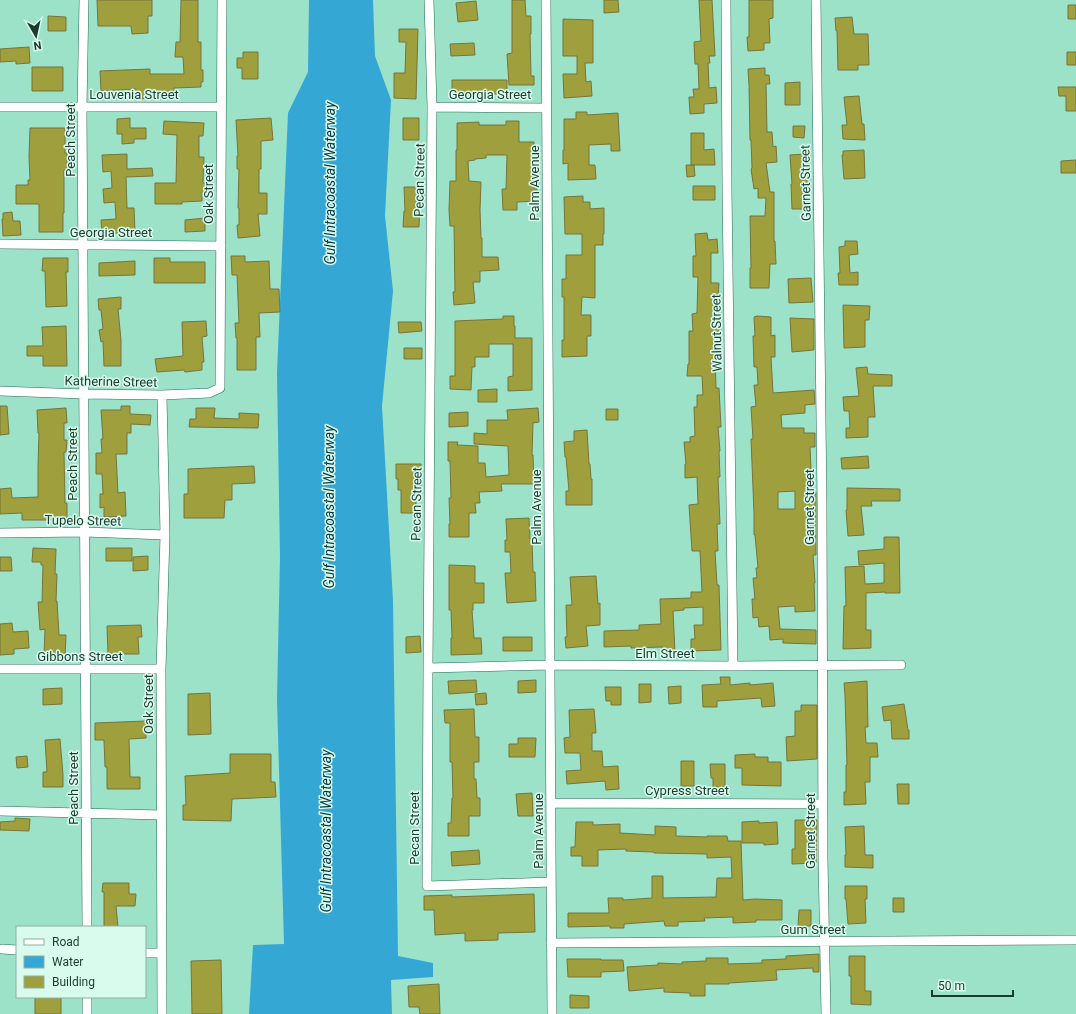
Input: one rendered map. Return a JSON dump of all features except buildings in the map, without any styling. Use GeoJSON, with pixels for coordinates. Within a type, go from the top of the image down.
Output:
{"type":"FeatureCollection","features":[{"type":"Feature","properties":{"kind":"street","name":"Peach Street"},"geometry":{"type":"LineString","coordinates":[[84,0],[82,108],[84,245],[86,926]]}},
{"type":"Feature","properties":{"kind":"street","name":"Oak Street"},"geometry":{"type":"LineString","coordinates":[[220,388],[222,0]]}},
{"type":"Feature","properties":{"kind":"street","name":"Pecan Street"},"geometry":{"type":"LineString","coordinates":[[429,0],[432,107],[427,886],[550,882]]}},
{"type":"Feature","properties":{"kind":"street","name":"Palm Avenue"},"geometry":{"type":"LineString","coordinates":[[546,0],[551,803],[550,882],[552,1014]]}},
{"type":"Feature","properties":{"kind":"street","name":"Walnut Street"},"geometry":{"type":"LineString","coordinates":[[726,0],[733,666]]}},
{"type":"Feature","properties":{"kind":"street","name":"Garnet Street"},"geometry":{"type":"LineString","coordinates":[[816,0],[826,1014]]}},
{"type":"Feature","properties":{"kind":"street","name":"Louvenia Street"},"geometry":{"type":"LineString","coordinates":[[0,107],[221,107]]}},
{"type":"Feature","properties":{"kind":"street","name":"Georgia Street"},"geometry":{"type":"LineString","coordinates":[[432,107],[546,108]]}},
{"type":"Feature","properties":{"kind":"street","name":"Georgia Street"},"geometry":{"type":"LineString","coordinates":[[0,244],[221,246]]}},
{"type":"Feature","properties":{"kind":"street","name":"Katherine Street"},"geometry":{"type":"LineString","coordinates":[[0,391],[162,395],[209,393],[220,388]]}},
{"type":"Feature","properties":{"kind":"street","name":"Oak Street"},"geometry":{"type":"LineString","coordinates":[[162,395],[165,535],[161,670],[162,1014]]}},
{"type":"Feature","properties":{"kind":"street","name":"Tupelo Street"},"geometry":{"type":"LineString","coordinates":[[0,533],[85,532],[165,535]]}},
{"type":"Feature","properties":{"kind":"street","name":"Elm Street"},"geometry":{"type":"LineString","coordinates":[[428,668],[550,665],[901,665]]}},
{"type":"Feature","properties":{"kind":"street","name":"Gibbons Street"},"geometry":{"type":"LineString","coordinates":[[0,669],[161,670]]}},
{"type":"Feature","properties":{"kind":"street","name":"Cypress Street"},"geometry":{"type":"LineString","coordinates":[[551,803],[823,804]]}},
{"type":"Feature","properties":{"kind":"street"},"geometry":{"type":"LineString","coordinates":[[0,812],[161,815]]}},
{"type":"Feature","properties":{"kind":"street","name":"Gum Street"},"geometry":{"type":"LineString","coordinates":[[551,943],[1076,940]]}},
{"type":"Feature","properties":{"kind":"street"},"geometry":{"type":"LineString","coordinates":[[2,950],[16,950]]}},
{"type":"Feature","properties":{"kind":"street"},"geometry":{"type":"LineString","coordinates":[[146,953],[162,953]]}},
{"type":"Feature","properties":{"kind":"street"},"geometry":{"type":"LineString","coordinates":[[87,998],[87,1014]]}},
{"type":"Feature","properties":{"kind":"water","name":"Gulf Intracoastal Waterway"},"geometry":{"type":"Polygon","coordinates":[[[309,0],[373,0],[375,56],[391,100],[385,216],[393,291],[382,406],[393,601],[398,956],[433,963],[433,977],[391,980],[392,1014],[249,1014],[253,945],[284,944],[277,699],[280,557],[277,373],[288,113],[308,72],[309,0]]]}}]}
